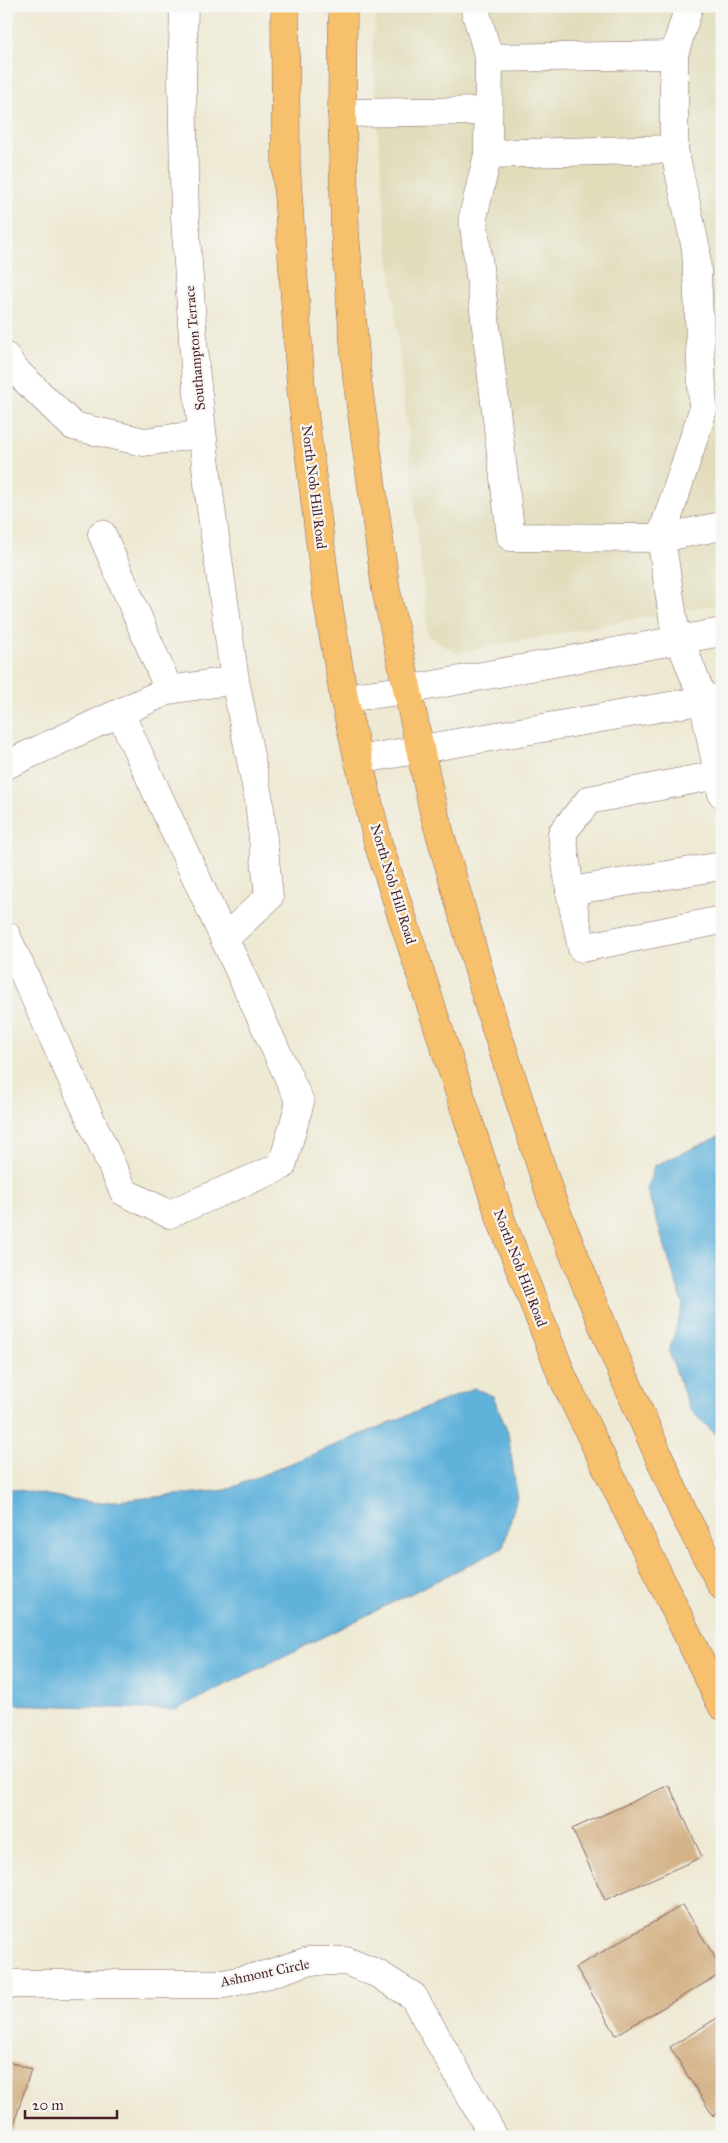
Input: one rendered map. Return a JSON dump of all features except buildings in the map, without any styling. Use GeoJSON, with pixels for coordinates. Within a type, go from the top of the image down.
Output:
{"type":"FeatureCollection","features":[{"type":"Feature","properties":{"kind":"main road","name":"North Nob Hill Road"},"geometry":{"type":"LineString","coordinates":[[285,6],[286,165],[301,388],[327,596],[344,698],[378,843],[501,1220],[563,1378],[722,1706]]}},
{"type":"Feature","properties":{"kind":"main road"},"geometry":{"type":"LineString","coordinates":[[344,6],[342,114],[345,232],[357,378],[386,590],[433,809],[491,1014],[553,1203],[615,1356],[680,1505],[722,1586]]}},
{"type":"Feature","properties":{"kind":"street","name":"Southampton Terrace"},"geometry":{"type":"LineString","coordinates":[[184,6],[182,82],[185,218],[195,368],[210,501],[236,684],[259,801],[269,898],[224,939]]}},
{"type":"Feature","properties":{"kind":"street"},"geometry":{"type":"LineString","coordinates":[[474,6],[489,58],[488,154],[473,217],[511,537],[662,538],[722,526]]}},
{"type":"Feature","properties":{"kind":"street"},"geometry":{"type":"LineString","coordinates":[[689,6],[674,55],[674,149],[696,249],[704,410],[662,538],[674,624],[680,640],[712,698],[720,781],[589,800],[562,833],[570,891],[582,948],[722,920]]}},
{"type":"Feature","properties":{"kind":"street"},"geometry":{"type":"LineString","coordinates":[[489,58],[674,55]]}},
{"type":"Feature","properties":{"kind":"street"},"geometry":{"type":"LineString","coordinates":[[342,114],[488,111]]}},
{"type":"Feature","properties":{"kind":"street"},"geometry":{"type":"LineString","coordinates":[[488,154],[674,149]]}},
{"type":"Feature","properties":{"kind":"street"},"geometry":{"type":"LineString","coordinates":[[6,356],[14,369],[73,426],[144,442],[202,434]]}},
{"type":"Feature","properties":{"kind":"street"},"geometry":{"type":"LineString","coordinates":[[102,534],[169,690]]}},
{"type":"Feature","properties":{"kind":"street"},"geometry":{"type":"LineString","coordinates":[[344,698],[406,690],[722,632]]}},
{"type":"Feature","properties":{"kind":"street"},"geometry":{"type":"LineString","coordinates":[[6,765],[169,690],[236,684]]}},
{"type":"Feature","properties":{"kind":"street"},"geometry":{"type":"LineString","coordinates":[[358,760],[712,698]]}},
{"type":"Feature","properties":{"kind":"street"},"geometry":{"type":"LineString","coordinates":[[6,935],[124,1192],[169,1214],[282,1166],[300,1102],[120,713]]}},
{"type":"Feature","properties":{"kind":"street"},"geometry":{"type":"LineString","coordinates":[[570,891],[722,866]]}},
{"type":"Feature","properties":{"kind":"street","name":"Ashmont Circle"},"geometry":{"type":"LineString","coordinates":[[6,1984],[224,1984],[269,1974],[308,1961],[346,1961],[378,1974],[413,1996],[494,2137]]}},
{"type":"Feature","properties":{"kind":"shaded area"},"geometry":{"type":"Polygon","coordinates":[[[377,6],[722,6],[722,603],[457,653],[428,636],[384,205],[372,55],[377,6]]]}},
{"type":"Feature","properties":{"kind":"water"},"geometry":{"type":"Polygon","coordinates":[[[722,1135],[722,1444],[717,1435],[690,1410],[669,1352],[683,1305],[647,1190],[654,1166],[722,1135]]]}},
{"type":"Feature","properties":{"kind":"water"},"geometry":{"type":"Polygon","coordinates":[[[474,1388],[493,1396],[508,1433],[517,1496],[503,1548],[175,1710],[6,1704],[6,1488],[95,1503],[226,1490],[474,1388]]]}}]}
